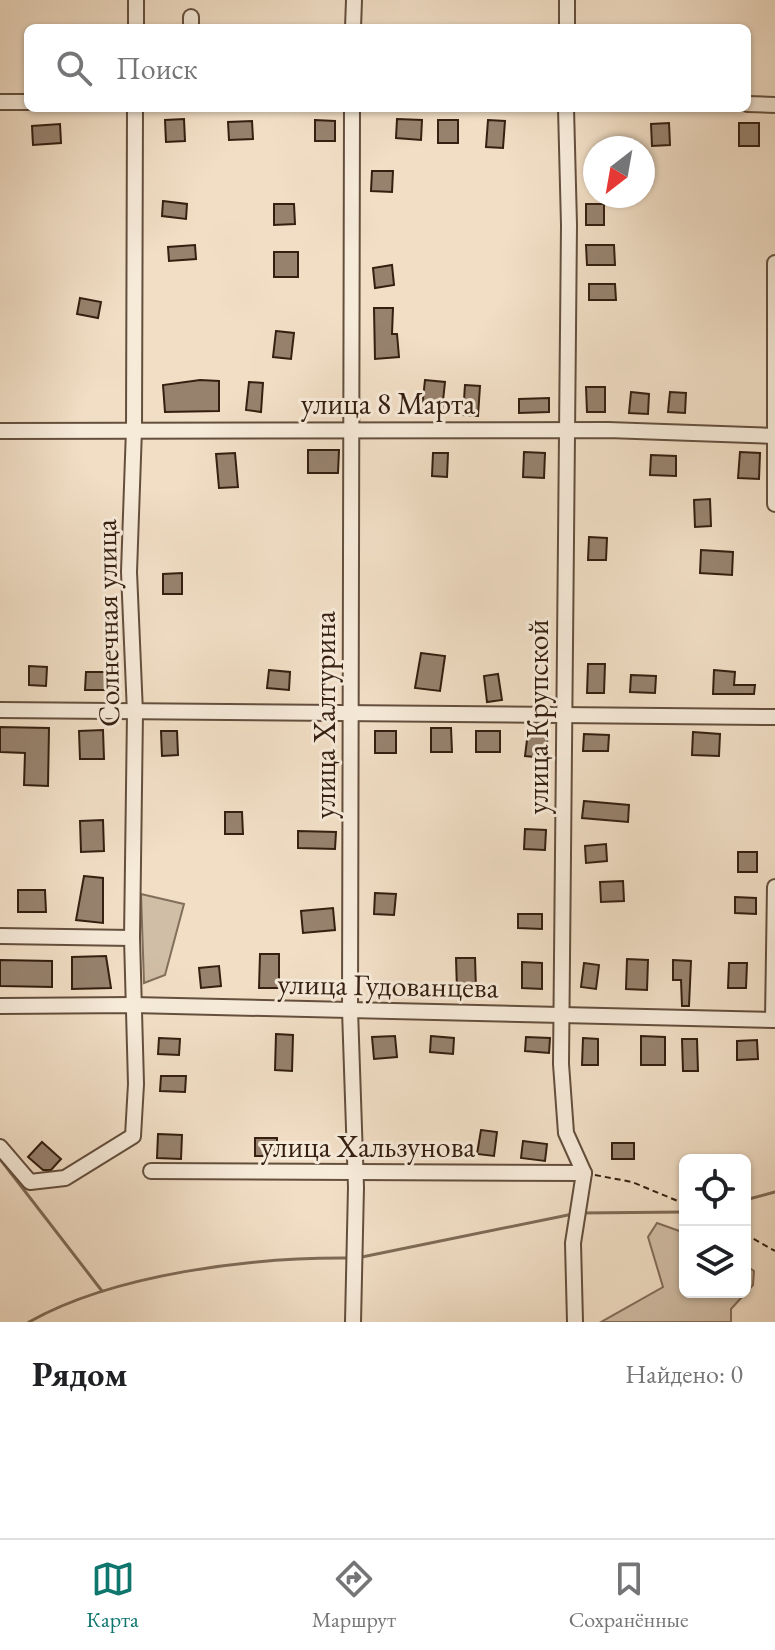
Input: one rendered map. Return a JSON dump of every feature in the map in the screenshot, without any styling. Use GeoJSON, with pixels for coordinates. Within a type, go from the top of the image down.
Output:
{"type":"FeatureCollection","features":[{"type":"Feature","properties":{"kind":"street"},"geometry":{"type":"LineString","coordinates":[[136,0],[136,24]]}},
{"type":"Feature","properties":{"kind":"street"},"geometry":{"type":"LineString","coordinates":[[353,24],[354,0]]}},
{"type":"Feature","properties":{"kind":"street"},"geometry":{"type":"LineString","coordinates":[[567,0],[567,24]]}},
{"type":"Feature","properties":{"kind":"street"},"geometry":{"type":"LineString","coordinates":[[0,102],[24,102]]}},
{"type":"Feature","properties":{"kind":"street"},"geometry":{"type":"LineString","coordinates":[[751,104],[775,105]]}},
{"type":"Feature","properties":{"kind":"street","name":"Солнечная улица"},"geometry":{"type":"LineString","coordinates":[[0,1147],[30,1182],[65,1178],[133,1136],[136,1084],[132,938],[135,713],[129,572],[134,429],[135,112]]}},
{"type":"Feature","properties":{"kind":"street","name":"улица Халтурина"},"geometry":{"type":"LineString","coordinates":[[352,112],[350,1010],[356,1172],[353,1322]]}},
{"type":"Feature","properties":{"kind":"street","name":"улица Крупской"},"geometry":{"type":"LineString","coordinates":[[566,112],[569,225],[561,1015],[566,1133],[584,1173]]}},
{"type":"Feature","properties":{"kind":"street"},"geometry":{"type":"LineString","coordinates":[[775,263],[775,504]]}},
{"type":"Feature","properties":{"kind":"street","name":"улица 8 Марта"},"geometry":{"type":"LineString","coordinates":[[0,431],[565,430],[774,436]]}},
{"type":"Feature","properties":{"kind":"street"},"geometry":{"type":"LineString","coordinates":[[0,710],[775,717]]}},
{"type":"Feature","properties":{"kind":"street"},"geometry":{"type":"LineString","coordinates":[[774,1020],[775,887]]}},
{"type":"Feature","properties":{"kind":"street"},"geometry":{"type":"LineString","coordinates":[[0,936],[132,938]]}},
{"type":"Feature","properties":{"kind":"street","name":"улица Гудованцева"},"geometry":{"type":"LineString","coordinates":[[0,1006],[133,1005],[774,1020]]}},
{"type":"Feature","properties":{"kind":"street","name":"улица Хальзунова"},"geometry":{"type":"LineString","coordinates":[[151,1171],[584,1173]]}},
{"type":"Feature","properties":{"kind":"street"},"geometry":{"type":"LineString","coordinates":[[575,1322],[573,1243],[584,1173]]}},
{"type":"Feature","properties":{"kind":"path"},"geometry":{"type":"LineString","coordinates":[[584,1173],[632,1182],[679,1202]]}},
{"type":"Feature","properties":{"kind":"path"},"geometry":{"type":"LineString","coordinates":[[751,1237],[775,1251]]}},
{"type":"Feature","properties":{"kind":"shaded area"},"geometry":{"type":"Polygon","coordinates":[[[141,894],[184,904],[165,975],[144,983],[141,894]]]}},
{"type":"Feature","properties":{"kind":"shaded area"},"geometry":{"type":"Polygon","coordinates":[[[657,1223],[679,1231],[679,1298],[741,1298],[731,1309],[731,1322],[601,1322],[663,1287],[648,1237],[657,1223]]]}},
{"type":"Feature","properties":{"kind":"shaded area"},"geometry":{"type":"Polygon","coordinates":[[[751,1269],[754,1271],[751,1287],[751,1269]]]}},
{"type":"Feature","properties":{"kind":"building"},"geometry":{"type":"Polygon","coordinates":[[[184,119],[185,141],[166,142],[165,120],[184,119]]]}},
{"type":"Feature","properties":{"kind":"building"},"geometry":{"type":"Polygon","coordinates":[[[397,119],[422,120],[421,140],[396,138],[397,119]]]}},
{"type":"Feature","properties":{"kind":"building"},"geometry":{"type":"Polygon","coordinates":[[[315,120],[335,121],[335,141],[315,141],[315,120]]]}},
{"type":"Feature","properties":{"kind":"building"},"geometry":{"type":"Polygon","coordinates":[[[438,120],[458,120],[458,143],[438,143],[438,120]]]}},
{"type":"Feature","properties":{"kind":"building"},"geometry":{"type":"Polygon","coordinates":[[[488,120],[505,121],[503,148],[486,147],[488,120]]]}},
{"type":"Feature","properties":{"kind":"building"},"geometry":{"type":"Polygon","coordinates":[[[252,121],[253,139],[229,140],[228,122],[252,121]]]}},
{"type":"Feature","properties":{"kind":"building"},"geometry":{"type":"Polygon","coordinates":[[[669,123],[670,145],[655,146],[651,124],[669,123]]]}},
{"type":"Feature","properties":{"kind":"building"},"geometry":{"type":"Polygon","coordinates":[[[739,123],[759,123],[759,146],[739,146],[739,123]]]}},
{"type":"Feature","properties":{"kind":"building"},"geometry":{"type":"Polygon","coordinates":[[[60,124],[61,143],[33,145],[32,126],[60,124]]]}},
{"type":"Feature","properties":{"kind":"building"},"geometry":{"type":"Polygon","coordinates":[[[372,171],[393,171],[392,192],[371,191],[372,171]]]}},
{"type":"Feature","properties":{"kind":"building"},"geometry":{"type":"Polygon","coordinates":[[[163,201],[187,204],[186,219],[162,216],[163,201]]]}},
{"type":"Feature","properties":{"kind":"building"},"geometry":{"type":"Polygon","coordinates":[[[274,204],[294,204],[295,224],[274,225],[274,204]]]}},
{"type":"Feature","properties":{"kind":"building"},"geometry":{"type":"Polygon","coordinates":[[[586,208],[604,208],[604,225],[586,225],[586,208]]]}},
{"type":"Feature","properties":{"kind":"building"},"geometry":{"type":"Polygon","coordinates":[[[195,245],[196,259],[169,261],[168,247],[195,245]]]}},
{"type":"Feature","properties":{"kind":"building"},"geometry":{"type":"Polygon","coordinates":[[[586,245],[614,245],[615,265],[587,265],[586,245]]]}},
{"type":"Feature","properties":{"kind":"building"},"geometry":{"type":"Polygon","coordinates":[[[274,252],[298,252],[298,277],[274,277],[274,252]]]}},
{"type":"Feature","properties":{"kind":"building"},"geometry":{"type":"Polygon","coordinates":[[[392,265],[394,285],[375,288],[373,268],[392,265]]]}},
{"type":"Feature","properties":{"kind":"building"},"geometry":{"type":"Polygon","coordinates":[[[589,284],[615,284],[616,300],[589,300],[589,284]]]}},
{"type":"Feature","properties":{"kind":"building"},"geometry":{"type":"Polygon","coordinates":[[[80,298],[101,302],[98,318],[77,314],[80,298]]]}},
{"type":"Feature","properties":{"kind":"building"},"geometry":{"type":"Polygon","coordinates":[[[374,308],[393,308],[392,334],[397,334],[399,357],[375,359],[374,308]]]}},
{"type":"Feature","properties":{"kind":"building"},"geometry":{"type":"Polygon","coordinates":[[[276,331],[294,333],[291,359],[273,357],[276,331]]]}},
{"type":"Feature","properties":{"kind":"building"},"geometry":{"type":"Polygon","coordinates":[[[425,380],[445,382],[442,410],[422,408],[425,380]]]}},
{"type":"Feature","properties":{"kind":"building"},"geometry":{"type":"Polygon","coordinates":[[[219,381],[219,411],[165,412],[163,385],[219,381]]]}},
{"type":"Feature","properties":{"kind":"building"},"geometry":{"type":"Polygon","coordinates":[[[249,382],[263,383],[261,412],[246,410],[249,382]]]}},
{"type":"Feature","properties":{"kind":"building"},"geometry":{"type":"Polygon","coordinates":[[[465,385],[480,386],[478,416],[463,415],[465,385]]]}},
{"type":"Feature","properties":{"kind":"building"},"geometry":{"type":"Polygon","coordinates":[[[586,387],[605,387],[605,412],[587,412],[586,387]]]}},
{"type":"Feature","properties":{"kind":"building"},"geometry":{"type":"Polygon","coordinates":[[[631,392],[649,394],[648,414],[629,413],[631,392]]]}},
{"type":"Feature","properties":{"kind":"building"},"geometry":{"type":"Polygon","coordinates":[[[670,392],[686,393],[685,413],[668,412],[670,392]]]}},
{"type":"Feature","properties":{"kind":"building"},"geometry":{"type":"Polygon","coordinates":[[[549,398],[549,412],[519,413],[519,399],[549,398]]]}},
{"type":"Feature","properties":{"kind":"building"},"geometry":{"type":"Polygon","coordinates":[[[308,450],[339,450],[338,473],[308,473],[308,450]]]}},
{"type":"Feature","properties":{"kind":"building"},"geometry":{"type":"Polygon","coordinates":[[[524,452],[545,453],[544,478],[523,477],[524,452]]]}},
{"type":"Feature","properties":{"kind":"building"},"geometry":{"type":"Polygon","coordinates":[[[740,452],[760,453],[759,479],[738,478],[740,452]]]}},
{"type":"Feature","properties":{"kind":"building"},"geometry":{"type":"Polygon","coordinates":[[[235,453],[238,487],[219,488],[216,454],[235,453]]]}},
{"type":"Feature","properties":{"kind":"building"},"geometry":{"type":"Polygon","coordinates":[[[433,453],[448,453],[447,477],[432,476],[433,453]]]}},
{"type":"Feature","properties":{"kind":"building"},"geometry":{"type":"Polygon","coordinates":[[[651,455],[676,456],[676,476],[650,475],[651,455]]]}},
{"type":"Feature","properties":{"kind":"building"},"geometry":{"type":"Polygon","coordinates":[[[710,499],[711,526],[695,527],[694,500],[710,499]]]}},
{"type":"Feature","properties":{"kind":"building"},"geometry":{"type":"Polygon","coordinates":[[[589,537],[607,538],[606,560],[588,560],[589,537]]]}},
{"type":"Feature","properties":{"kind":"building"},"geometry":{"type":"Polygon","coordinates":[[[701,550],[733,552],[732,575],[700,573],[701,550]]]}},
{"type":"Feature","properties":{"kind":"building"},"geometry":{"type":"Polygon","coordinates":[[[182,573],[182,594],[163,594],[163,574],[182,573]]]}},
{"type":"Feature","properties":{"kind":"building"},"geometry":{"type":"Polygon","coordinates":[[[421,653],[445,656],[440,691],[415,688],[421,653]]]}},
{"type":"Feature","properties":{"kind":"building"},"geometry":{"type":"Polygon","coordinates":[[[588,664],[605,664],[604,693],[587,693],[588,664]]]}},
{"type":"Feature","properties":{"kind":"building"},"geometry":{"type":"Polygon","coordinates":[[[29,666],[47,667],[46,686],[29,685],[29,666]]]}},
{"type":"Feature","properties":{"kind":"building"},"geometry":{"type":"Polygon","coordinates":[[[269,670],[290,672],[289,690],[267,688],[269,670]]]}},
{"type":"Feature","properties":{"kind":"building"},"geometry":{"type":"Polygon","coordinates":[[[714,670],[735,672],[734,685],[755,685],[754,694],[713,694],[714,670]]]}},
{"type":"Feature","properties":{"kind":"building"},"geometry":{"type":"Polygon","coordinates":[[[86,672],[106,672],[105,690],[85,690],[86,672]]]}},
{"type":"Feature","properties":{"kind":"building"},"geometry":{"type":"Polygon","coordinates":[[[498,674],[502,700],[487,702],[484,676],[498,674]]]}},
{"type":"Feature","properties":{"kind":"building"},"geometry":{"type":"Polygon","coordinates":[[[631,675],[656,676],[655,693],[630,692],[631,675]]]}},
{"type":"Feature","properties":{"kind":"building"},"geometry":{"type":"Polygon","coordinates":[[[0,727],[49,728],[48,786],[24,785],[25,753],[0,752],[0,727]]]}},
{"type":"Feature","properties":{"kind":"building"},"geometry":{"type":"Polygon","coordinates":[[[431,728],[451,728],[452,752],[431,752],[431,728]]]}},
{"type":"Feature","properties":{"kind":"building"},"geometry":{"type":"Polygon","coordinates":[[[103,730],[104,759],[80,759],[79,731],[103,730]]]}},
{"type":"Feature","properties":{"kind":"building"},"geometry":{"type":"Polygon","coordinates":[[[161,731],[177,731],[178,755],[162,756],[161,731]]]}},
{"type":"Feature","properties":{"kind":"building"},"geometry":{"type":"Polygon","coordinates":[[[375,731],[396,731],[396,753],[375,753],[375,731]]]}},
{"type":"Feature","properties":{"kind":"building"},"geometry":{"type":"Polygon","coordinates":[[[476,731],[500,731],[500,752],[476,752],[476,731]]]}},
{"type":"Feature","properties":{"kind":"building"},"geometry":{"type":"Polygon","coordinates":[[[528,732],[548,735],[545,758],[525,756],[528,732]]]}},
{"type":"Feature","properties":{"kind":"building"},"geometry":{"type":"Polygon","coordinates":[[[693,732],[720,734],[719,756],[692,755],[693,732]]]}},
{"type":"Feature","properties":{"kind":"building"},"geometry":{"type":"Polygon","coordinates":[[[584,734],[609,735],[608,751],[583,751],[584,734]]]}},
{"type":"Feature","properties":{"kind":"building"},"geometry":{"type":"Polygon","coordinates":[[[584,801],[629,805],[628,822],[582,818],[584,801]]]}},
{"type":"Feature","properties":{"kind":"building"},"geometry":{"type":"Polygon","coordinates":[[[225,812],[242,812],[243,834],[225,834],[225,812]]]}},
{"type":"Feature","properties":{"kind":"building"},"geometry":{"type":"Polygon","coordinates":[[[103,820],[104,851],[81,852],[80,821],[103,820]]]}},
{"type":"Feature","properties":{"kind":"building"},"geometry":{"type":"Polygon","coordinates":[[[525,829],[546,830],[545,850],[524,849],[525,829]]]}},
{"type":"Feature","properties":{"kind":"building"},"geometry":{"type":"Polygon","coordinates":[[[298,831],[336,832],[335,849],[298,848],[298,831]]]}},
{"type":"Feature","properties":{"kind":"building"},"geometry":{"type":"Polygon","coordinates":[[[606,844],[607,861],[586,863],[585,846],[606,844]]]}},
{"type":"Feature","properties":{"kind":"building"},"geometry":{"type":"Polygon","coordinates":[[[738,852],[757,852],[757,872],[738,872],[738,852]]]}},
{"type":"Feature","properties":{"kind":"building"},"geometry":{"type":"Polygon","coordinates":[[[84,876],[103,878],[103,923],[76,920],[84,876]]]}},
{"type":"Feature","properties":{"kind":"building"},"geometry":{"type":"Polygon","coordinates":[[[623,881],[624,901],[601,902],[600,882],[623,881]]]}},
{"type":"Feature","properties":{"kind":"building"},"geometry":{"type":"Polygon","coordinates":[[[18,890],[45,890],[46,912],[18,912],[18,890]]]}},
{"type":"Feature","properties":{"kind":"building"},"geometry":{"type":"Polygon","coordinates":[[[375,893],[396,894],[394,915],[374,914],[375,893]]]}},
{"type":"Feature","properties":{"kind":"building"},"geometry":{"type":"Polygon","coordinates":[[[735,897],[756,898],[756,914],[735,913],[735,897]]]}},
{"type":"Feature","properties":{"kind":"building"},"geometry":{"type":"Polygon","coordinates":[[[333,908],[335,930],[303,933],[301,911],[333,908]]]}},
{"type":"Feature","properties":{"kind":"building"},"geometry":{"type":"Polygon","coordinates":[[[518,914],[542,914],[542,929],[518,928],[518,914]]]}},
{"type":"Feature","properties":{"kind":"building"},"geometry":{"type":"Polygon","coordinates":[[[260,954],[279,954],[279,988],[259,988],[260,954]]]}},
{"type":"Feature","properties":{"kind":"building"},"geometry":{"type":"Polygon","coordinates":[[[106,956],[111,988],[72,989],[72,957],[106,956]]]}},
{"type":"Feature","properties":{"kind":"building"},"geometry":{"type":"Polygon","coordinates":[[[456,958],[475,958],[476,990],[457,990],[456,958]]]}},
{"type":"Feature","properties":{"kind":"building"},"geometry":{"type":"Polygon","coordinates":[[[627,959],[648,960],[647,990],[626,989],[627,959]]]}},
{"type":"Feature","properties":{"kind":"building"},"geometry":{"type":"Polygon","coordinates":[[[0,960],[52,961],[52,987],[0,986],[0,960]]]}},
{"type":"Feature","properties":{"kind":"building"},"geometry":{"type":"Polygon","coordinates":[[[673,960],[691,961],[689,1006],[682,1006],[681,980],[673,980],[673,960]]]}},
{"type":"Feature","properties":{"kind":"building"},"geometry":{"type":"Polygon","coordinates":[[[522,962],[542,963],[542,989],[522,988],[522,962]]]}},
{"type":"Feature","properties":{"kind":"building"},"geometry":{"type":"Polygon","coordinates":[[[584,963],[599,965],[596,989],[581,987],[584,963]]]}},
{"type":"Feature","properties":{"kind":"building"},"geometry":{"type":"Polygon","coordinates":[[[729,963],[747,963],[746,988],[728,988],[729,963]]]}},
{"type":"Feature","properties":{"kind":"building"},"geometry":{"type":"Polygon","coordinates":[[[219,966],[221,986],[201,988],[199,968],[219,966]]]}},
{"type":"Feature","properties":{"kind":"building"},"geometry":{"type":"Polygon","coordinates":[[[276,1034],[293,1035],[292,1071],[275,1070],[276,1034]]]}},
{"type":"Feature","properties":{"kind":"building"},"geometry":{"type":"Polygon","coordinates":[[[395,1036],[397,1057],[374,1059],[372,1037],[395,1036]]]}},
{"type":"Feature","properties":{"kind":"building"},"geometry":{"type":"Polygon","coordinates":[[[431,1036],[454,1038],[453,1054],[430,1052],[431,1036]]]}},
{"type":"Feature","properties":{"kind":"building"},"geometry":{"type":"Polygon","coordinates":[[[641,1036],[665,1037],[665,1065],[641,1065],[641,1036]]]}},
{"type":"Feature","properties":{"kind":"building"},"geometry":{"type":"Polygon","coordinates":[[[526,1037],[550,1038],[549,1053],[525,1051],[526,1037]]]}},
{"type":"Feature","properties":{"kind":"building"},"geometry":{"type":"Polygon","coordinates":[[[159,1038],[180,1039],[179,1055],[158,1054],[159,1038]]]}},
{"type":"Feature","properties":{"kind":"building"},"geometry":{"type":"Polygon","coordinates":[[[583,1038],[598,1039],[598,1065],[582,1065],[583,1038]]]}},
{"type":"Feature","properties":{"kind":"building"},"geometry":{"type":"Polygon","coordinates":[[[682,1039],[697,1039],[698,1071],[683,1071],[682,1039]]]}},
{"type":"Feature","properties":{"kind":"building"},"geometry":{"type":"Polygon","coordinates":[[[757,1040],[758,1059],[737,1060],[737,1041],[757,1040]]]}},
{"type":"Feature","properties":{"kind":"building"},"geometry":{"type":"Polygon","coordinates":[[[161,1076],[186,1076],[185,1092],[160,1091],[161,1076]]]}},
{"type":"Feature","properties":{"kind":"building"},"geometry":{"type":"Polygon","coordinates":[[[481,1130],[497,1132],[494,1156],[477,1154],[481,1130]]]}},
{"type":"Feature","properties":{"kind":"building"},"geometry":{"type":"Polygon","coordinates":[[[158,1134],[182,1135],[181,1159],[157,1158],[158,1134]]]}},
{"type":"Feature","properties":{"kind":"building"},"geometry":{"type":"Polygon","coordinates":[[[255,1138],[277,1138],[277,1156],[255,1156],[255,1138]]]}},
{"type":"Feature","properties":{"kind":"building"},"geometry":{"type":"Polygon","coordinates":[[[523,1141],[547,1144],[545,1161],[521,1158],[523,1141]]]}},
{"type":"Feature","properties":{"kind":"building"},"geometry":{"type":"Polygon","coordinates":[[[42,1142],[61,1159],[51,1170],[43,1170],[28,1157],[42,1142]]]}},
{"type":"Feature","properties":{"kind":"building"},"geometry":{"type":"Polygon","coordinates":[[[612,1143],[634,1143],[634,1159],[612,1159],[612,1143]]]}},
{"type":"Feature","properties":{"kind":"waterway"},"geometry":{"type":"LineString","coordinates":[[0,1159],[102,1291]]}},
{"type":"Feature","properties":{"kind":"waterway"},"geometry":{"type":"LineString","coordinates":[[751,1198],[775,1192]]}},
{"type":"Feature","properties":{"kind":"waterway"},"geometry":{"type":"LineString","coordinates":[[581,1213],[679,1212]]}},
{"type":"Feature","properties":{"kind":"waterway"},"geometry":{"type":"LineString","coordinates":[[357,1258],[573,1214]]}},
{"type":"Feature","properties":{"kind":"waterway"},"geometry":{"type":"LineString","coordinates":[[29,1322],[63,1305],[142,1280],[228,1265],[350,1258]]}}]}
